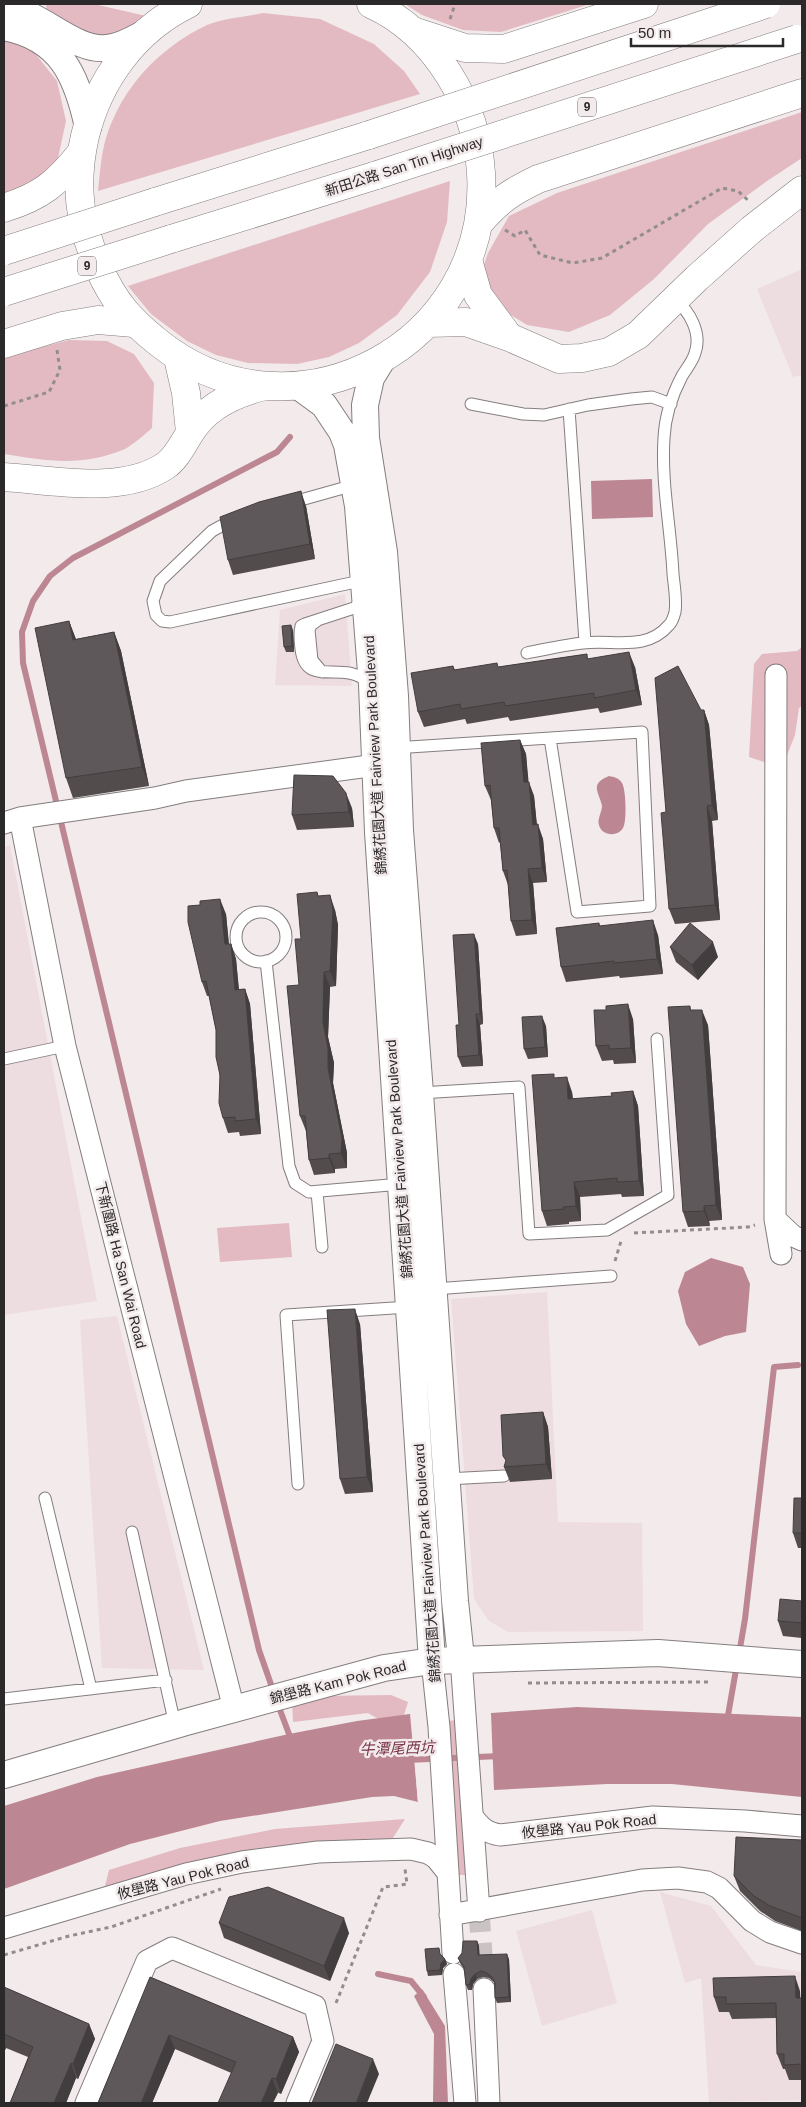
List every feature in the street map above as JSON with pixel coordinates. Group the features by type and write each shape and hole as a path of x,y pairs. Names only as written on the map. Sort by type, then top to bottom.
{"main road":[{"path":"188,4 177,9 144,34 119,61 95,104 81,153 79,198 86,241 109,290 134,323 178,358 211,374 266,386"},
{"path":"4,477 118,483 148,476 167,465 183,446 200,418 220,402 246,390 266,386 298,386 334,379 382,360 410,340 428,323 451,294 468,260 478,223 482,192 480,152 465,102 444,66 413,31 374,4"},
{"path":"413,31 465,48 504,48 644,4"},
{"path":"4,251 369,135 766,4"},
{"name":"新田公路 San Tin Highway","path":"4,292 378,175 800,38"},
{"path":"478,223 494,205 510,192 538,179 802,93"},
{"path":"4,208 46,190 62,177 81,153"},
{"path":"428,323 466,322 509,337 559,359 582,358 609,352 638,335 697,278 752,229 802,190"},
{"path":"468,260 478,295 509,337"},
{"path":"4,344 62,326 98,320 134,323"},
{"path":"178,358 186,393 190,432"}],"street":[{"path":"4,7 38,18 80,44 90,47 108,48 144,34"},
{"path":"4,27 31,36 42,42 62,60 76,84 88,127"},
{"name":"錦綉花園大道 Fairview Park Boulevard","path":"382,360 371,378 365,405 366,438 384,552 395,696 378,832 432,1661 445,1809 453,1952"},
{"name":"錦綉花園大道 Fairview Park Boulevard","path":"298,386 324,405 342,432 354,485 365,588 372,686 386,756 420,1093 446,1479 479,1911"},
{"path":"776,674 775,1219 781,1254"},
{"path":"12,821 155,798 186,790 386,756"},
{"name":"下新圍路 Ha San Wai Road","path":"12,821 65,1046 234,1709"},
{"path":"775,1219 793,1236 802,1240"},
{"name":"錦壆路 Kam Pok Road","path":"4,1775 175,1725 384,1668 432,1661 461,1658 658,1653 802,1664"},
{"name":"攸壆路 Yau Pok Road","path":"472,1812 481,1827 490,1833 500,1835 653,1817 745,1821 802,1826"},
{"name":"攸壆路 Yau Pok Road","path":"4,1928 186,1874 242,1862 318,1852 420,1850 436,1858 448,1873"},
{"path":"450,1915 642,1880 678,1878 707,1882 719,1888 752,1921 770,1932 802,1943"},
{"path":"86,2103 147,1961 172,1948 315,2006 323,2040 297,2103"},
{"path":"454,1974 465,2103"},
{"path":"484,1989 489,2103"}],"lane":[{"path":"527,653 586,642 620,644 641,642 657,636 670,624 675,611 672,546 664,471 664,437 670,404 695,353 697,343 692,321 681,304 675,300"},
{"path":"472,404 522,414 537,414 652,397 670,404"},
{"path":"569,409 586,642"},
{"path":"283,505 354,485"},
{"path":"247,515 238,517 212,531 160,581 153,601 156,615 162,621 170,622 365,588"},
{"path":"365,588 354,608 301,626 300,634 304,663 308,668 322,672 347,671 356,674 372,686"},
{"path":"386,756 550,738 642,732 650,906 577,912 550,738"},
{"path":"263,911 276,916 285,928 286,942 278,955 266,962 252,960 240,951 236,938 239,924 249,914 263,911"},
{"path":"266,962 288,1166 295,1183 309,1192 401,1184"},
{"path":"420,1093 519,1087 529,1234 607,1230 668,1195 657,1038"},
{"path":"4,1059 65,1046"},
{"path":"317,1192 322,1247"},
{"path":"434,1289 610,1276"},
{"path":"298,1484 286,1315 409,1306"},
{"path":"446,1479 504,1476"},
{"path":"45,1498 91,1689"},
{"path":"132,1532 175,1725"},
{"path":"4,1699 166,1680"}],"path":[{"path":"452,19 454,4"},
{"path":"524,230 540,255 573,263 602,258 722,188 738,191 752,204"},
{"path":"4,406 49,392 60,370 57,350"},
{"path":"632,1234 748,1227 775,1219"},
{"path":"610,1276 623,1234"},
{"path":"521,1683 710,1682"},
{"path":"318,2017 332,2012 383,1887 407,1884 406,1869 401,1869"},
{"path":"4,1955 52,1940 136,1920 228,1887"}],"shaded area":[{"path":"46,4 94,4 146,16 108,51 47,15"},
{"path":"405,4 590,4 501,32 463,30 422,15"},
{"path":"263,13 320,19 374,44 404,71 420,94 98,191 103,151 113,119 132,86 144,71 173,45 207,25"},
{"path":"4,39 30,47 57,81 66,121 58,158 40,179 4,194"},
{"path":"802,112 802,158 708,224 654,279 610,315 569,332 527,325 496,306 481,273 488,253 509,216 557,193"},
{"path":"450,181 447,222 430,272 397,315 359,343 329,357 297,364 248,363 216,355 187,341 151,314 128,286"},
{"path":"802,269 802,375 793,377 757,289"},
{"path":"69,340 107,341 134,354 154,383 152,428 125,449 94,458 64,461 4,454 4,357"},
{"path":"345,594 352,686 275,685 280,610"},
{"path":"802,647 802,706 799,708 795,735 782,768 749,757 754,664 762,654 797,651"},
{"path":"10,845 97,1301 4,1315 4,847"},
{"path":"289,1223 292,1257 220,1262 217,1228"},
{"path":"547,1292 558,1522 642,1523 643,1631 508,1632 489,1621 474,1599 451,1299"},
{"path":"117,1316 204,1670 102,1668 80,1320"},
{"path":"391,1695 408,1702 399,1731 368,1713 293,1722 292,1700 318,1696"},
{"path":"458,1720 469,1875 459,1875 448,1721"},
{"path":"405,1819 391,1841 104,1890 109,1870 180,1848 275,1829"},
{"path":"660,1892 711,1906 756,1965 802,1972 802,2100 709,2102 701,1978 685,1983"},
{"path":"592,1910 617,2003 542,2026 516,1931"}],"water":[{"path":"652,479 653,517 592,519 591,481"},
{"path":"609,776 621,781 625,798 623,828 613,834 603,831 599,823 602,806 597,785"},
{"path":"711,1258 743,1267 750,1284 746,1332 725,1336 699,1346 686,1324 678,1291 685,1272"},
{"path":"577,1707 802,1717 802,1797 672,1784 607,1784 494,1790 491,1713"},
{"path":"410,1714 418,1802 394,1796 372,1797 220,1821 130,1844 4,1889 4,1806 97,1777 289,1734 357,1721"},
{"path":"422,1989 445,2026 448,2103 433,2103 434,2034 414,1996"}],"pier":[{"path":"411,1712 413,1714 420,1802 418,1804"}],"building":[{"path":"301,491 310,544 228,560 220,517 259,502"},
{"path":"69,621 73,640 114,632 142,767 66,778 35,628"},
{"path":"291,625 292,646 284,647 282,626"},
{"path":"629,652 636,690 594,698 594,693 505,706 504,702 461,709 460,704 418,712 411,673 453,666 454,670 497,663 498,667 587,654 587,659"},
{"path":"678,666 701,710 704,710 712,805 707,806 715,905 669,909 661,813 666,812 655,678"},
{"path":"520,740 524,782 529,782 533,825 538,824 542,868 528,869 532,920 511,921 507,870 503,871 499,828 494,828 490,785 485,786 481,743"},
{"path":"294,775 333,776 346,793 349,812 292,815"},
{"path":"317,892 318,896 330,895 333,910 330,971 324,972 323,1022 328,1048 328,1068 342,1138 341,1153 329,1154 329,1158 309,1160 305,1116 300,1116 287,986 299,985 295,939 301,939 297,894"},
{"path":"220,899 225,944 231,944 235,990 245,989 256,1119 235,1121 235,1117 223,1118 219,1103 220,1075 216,1057 216,1030 206,981 202,982 188,922 188,906 200,905 200,901"},
{"path":"653,920 657,959 614,963 614,961 561,967 556,928 599,923 599,926"},
{"path":"690,923 713,942 692,965 670,947"},
{"path":"474,934 480,1014 476,1014 479,1055 458,1057 456,1025 459,1025 453,935"},
{"path":"628,1004 631,1048 609,1049 609,1045 596,1046 594,1010 606,1010 606,1006"},
{"path":"690,1006 690,1010 702,1010 716,1205 704,1206 704,1211 683,1212 668,1007"},
{"path":"542,1016 545,1047 524,1049 522,1017"},
{"path":"554,1074 554,1078 567,1077 568,1099 612,1096 611,1093 633,1091 639,1181 617,1182 617,1178 574,1182 576,1206 542,1211 532,1075"},
{"path":"355,1309 367,1477 340,1479 327,1310"},
{"path":"543,1412 546,1464 504,1467 506,1460 503,1456 501,1415"},
{"path":"794,1498 802,1498 802,1533 793,1533"},
{"path":"780,1599 802,1601 802,1623 778,1621"},
{"path":"736,1837 802,1840 802,1918 770,1906 754,1896 734,1876"},
{"path":"268,1887 344,1918 324,1966 219,1923 229,1897"},
{"path":"463,1941 477,1941 478,1955 507,1954 509,1997 495,1998 495,1983 492,1977 481,1971 475,1974 470,1984 466,1985 464,1967 458,1958 462,1953"},
{"path":"439,1948 440,1954 445,1959 441,1963 440,1970 427,1971 425,1949"},
{"path":"795,1976 796,1998 802,1998 802,2064 784,2065 784,2054 777,2054 776,2003 726,2004 726,1997 714,1997 713,1978"},
{"path":"150,1977 293,2037 276,2079 272,2078 261,2103 218,2103 236,2062 169,2035 141,2103 98,2103"},
{"path":"4,1987 89,2024 73,2064 71,2063 54,2103 10,2103 33,2047 4,2034"},
{"path":"336,2044 373,2059 356,2103 312,2103"}],"waterway":[{"path":"274,1693 259,1650 23,663 22,632 33,601 50,576 73,558 277,452 290,437"},
{"path":"739,1654 745,1619 774,1367 798,1365"},
{"path":"727,1721 737,1664"},
{"path":"277,1702 289,1734"},
{"name":"牛潭尾西坑","path":"406,1760 501,1756"},
{"path":"378,1974 411,1981 424,1997"}],"tunnel":[{"path":"479,1911 484,1983"}]}
